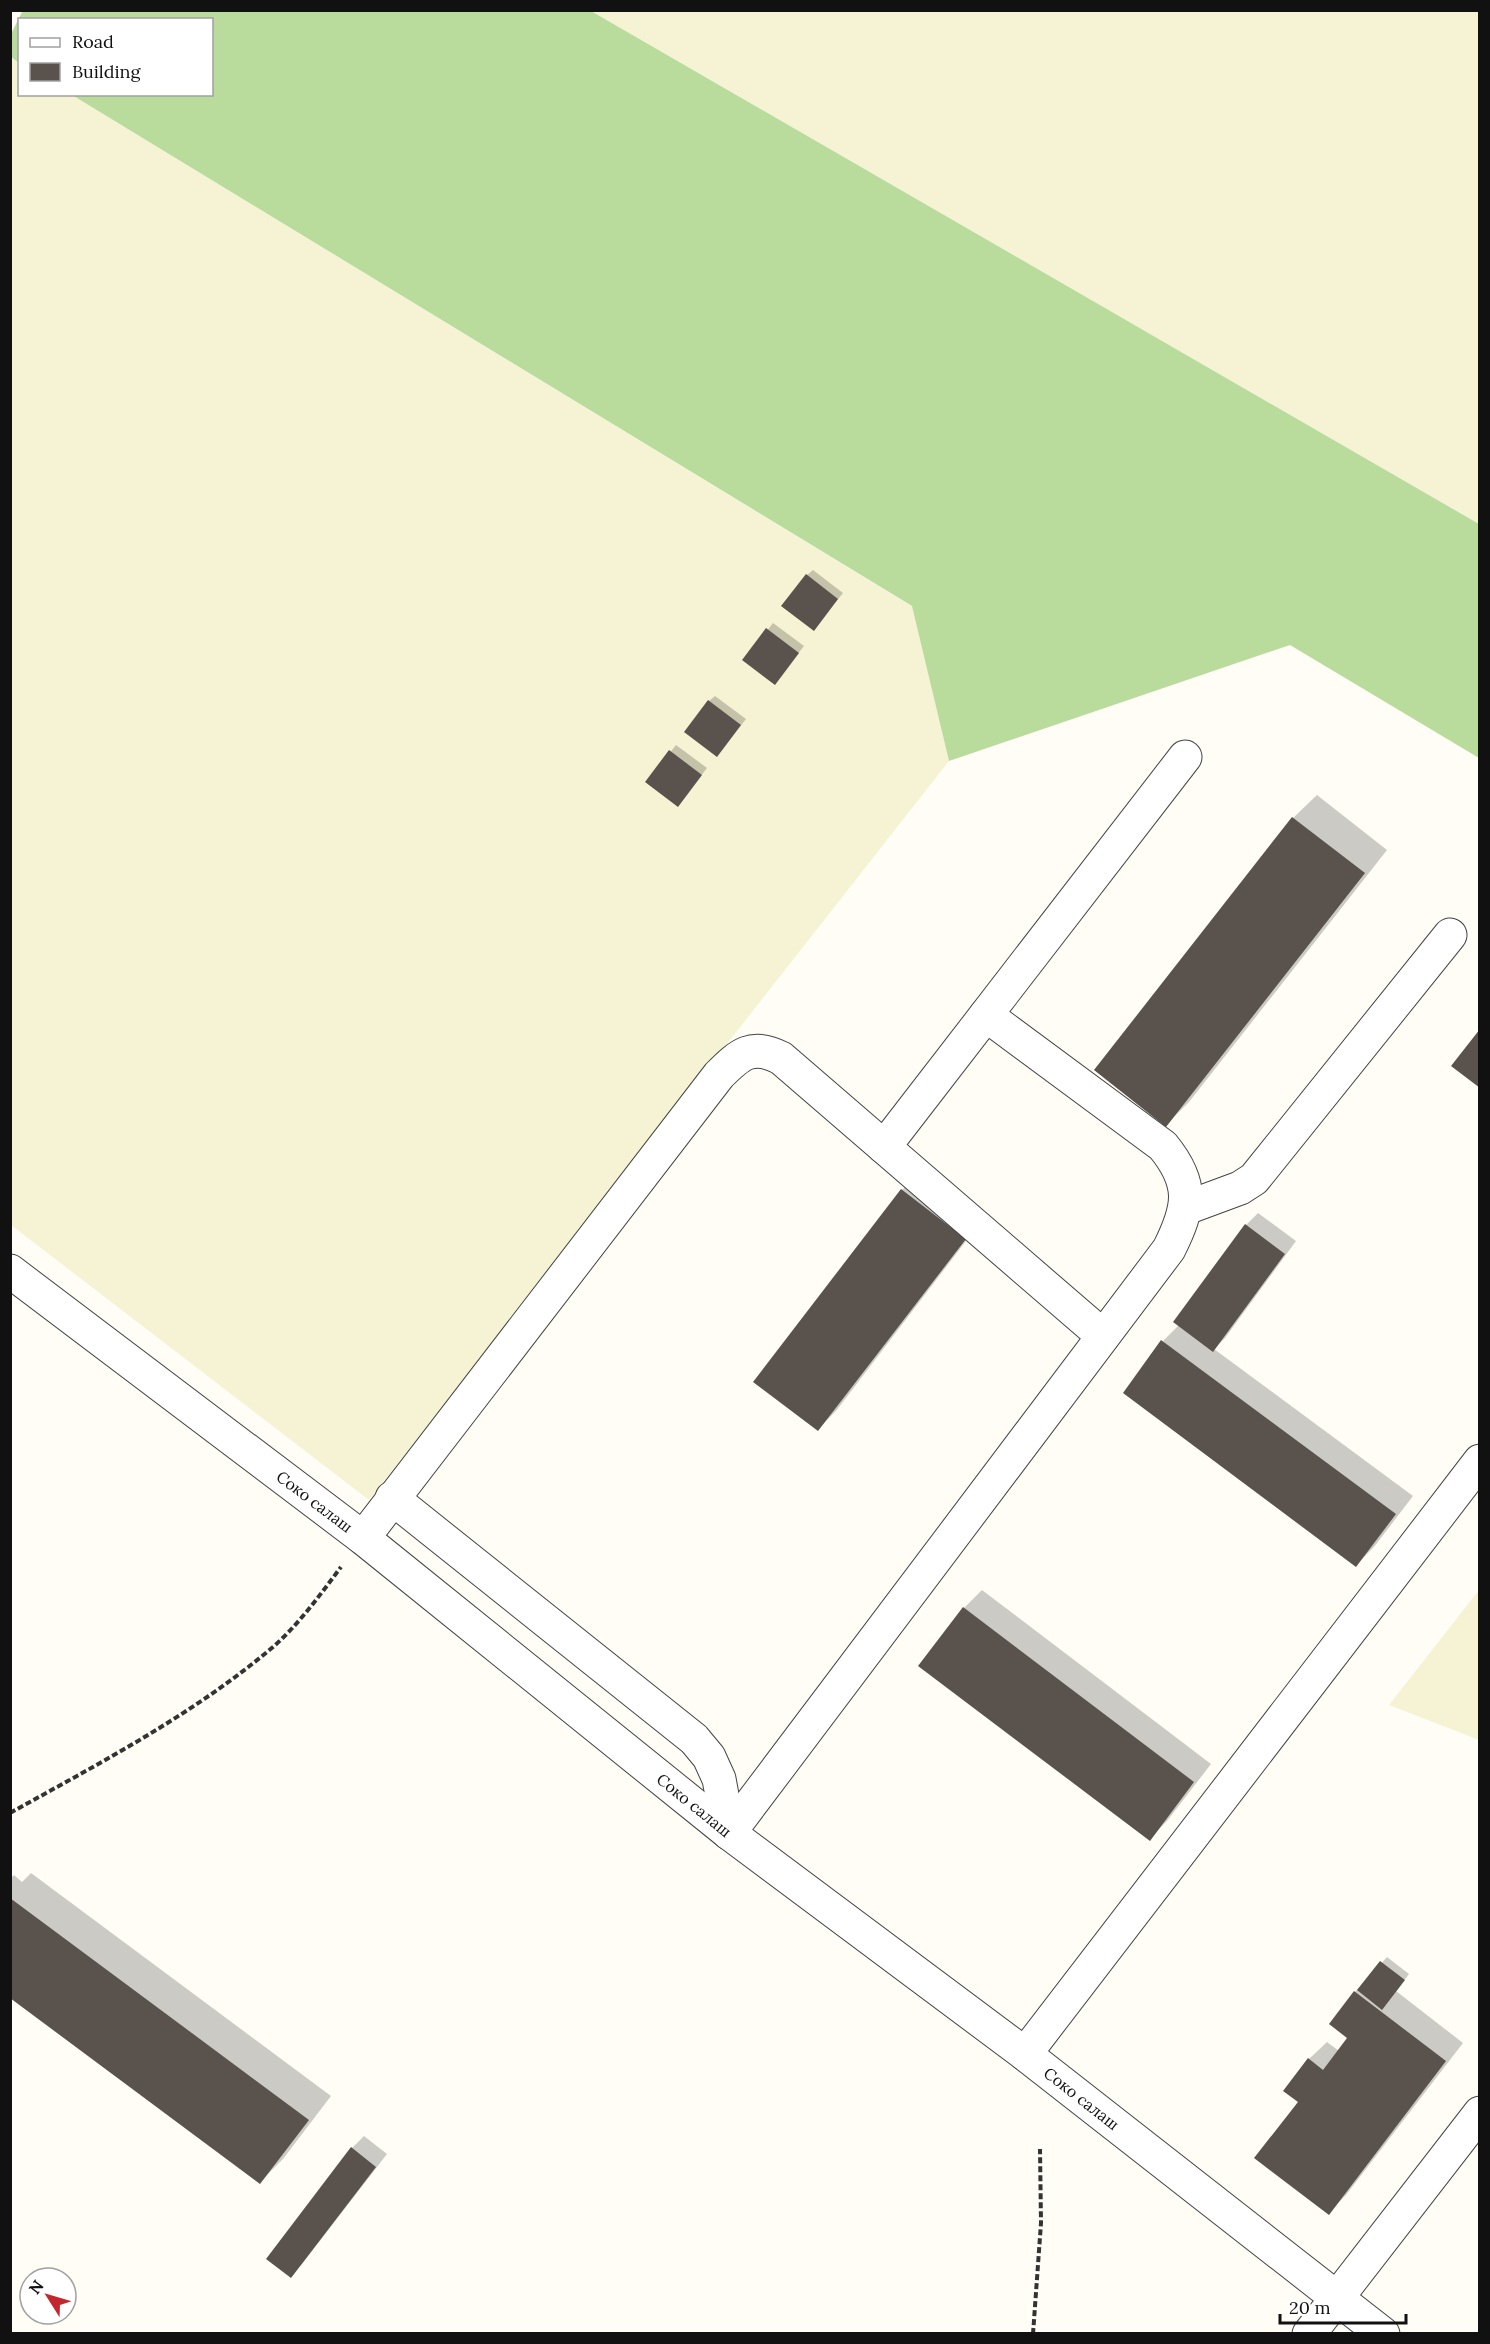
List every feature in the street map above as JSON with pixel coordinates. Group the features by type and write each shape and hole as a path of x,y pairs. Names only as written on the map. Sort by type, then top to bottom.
{"lane":[{"path":"884,1147 1185,757"},
{"path":"1186,1208 1240,1188 1254,1179 1450,935"},
{"path":"729,1833 1169,1249 1180,1228 1186,1208 1182,1173 1163,1146 986,1016"},
{"path":"363,1538 719,1075 743,1053 753,1050 771,1052 781,1058 1103,1336"},
{"name":"Соко салаш","path":"10,1271 363,1538 729,1833 1025,2054 1383,2334"},
{"path":"1025,2054 1479,1461"},
{"path":"392,1498 694,1739 710,1757 719,1779 729,1833"},
{"path":"1309,2334 1479,2112"}],"path":[{"path":"10,1813 106,1759 212,1694 274,1646 314,1604 363,1538"},
{"path":"1033,2334 1041,2223 1040,2149"}],"shaded area":[{"path":"591,11 1479,11 1479,524"},
{"path":"10,57 18,62 18,96 74,96 913,607 949,761 369,1500 11,1225"},
{"path":"1479,1590 1479,1740 1389,1705"}],"green space":[{"path":"23,10 591,11 1479,524 1479,758 1290,645 949,761 912,606 74,96 213,96 213,18 19,18"},
{"path":"18,20 18,62 11,57 11,34"}],"building":[{"path":"806,574 838,599 814,631 781,606"},
{"path":"766,628 799,653 775,685 742,660"},
{"path":"708,700 741,725 717,757 684,732"},
{"path":"669,750 702,775 678,807 645,782"},
{"path":"1292,817 1365,873 1166,1127 1094,1070"},
{"path":"1480,1029 1480,1088 1451,1066"},
{"path":"901,1189 966,1239 818,1431 753,1382"},
{"path":"1245,1224 1285,1254 1213,1352 1173,1322"},
{"path":"1161,1340 1396,1514 1356,1567 1123,1393"},
{"path":"963,1607 1194,1782 1150,1841 918,1666"},
{"path":"10,1898 309,2120 260,2184 10,1998"},
{"path":"1380,1961 1405,1980 1382,2010 1357,1990"},
{"path":"1354,1991 1446,2061 1329,2215 1254,2158 1298,2102 1283,2091 1308,2058 1323,2070 1347,2038 1329,2024"},
{"path":"351,2147 376,2167 291,2278 266,2259"}]}
